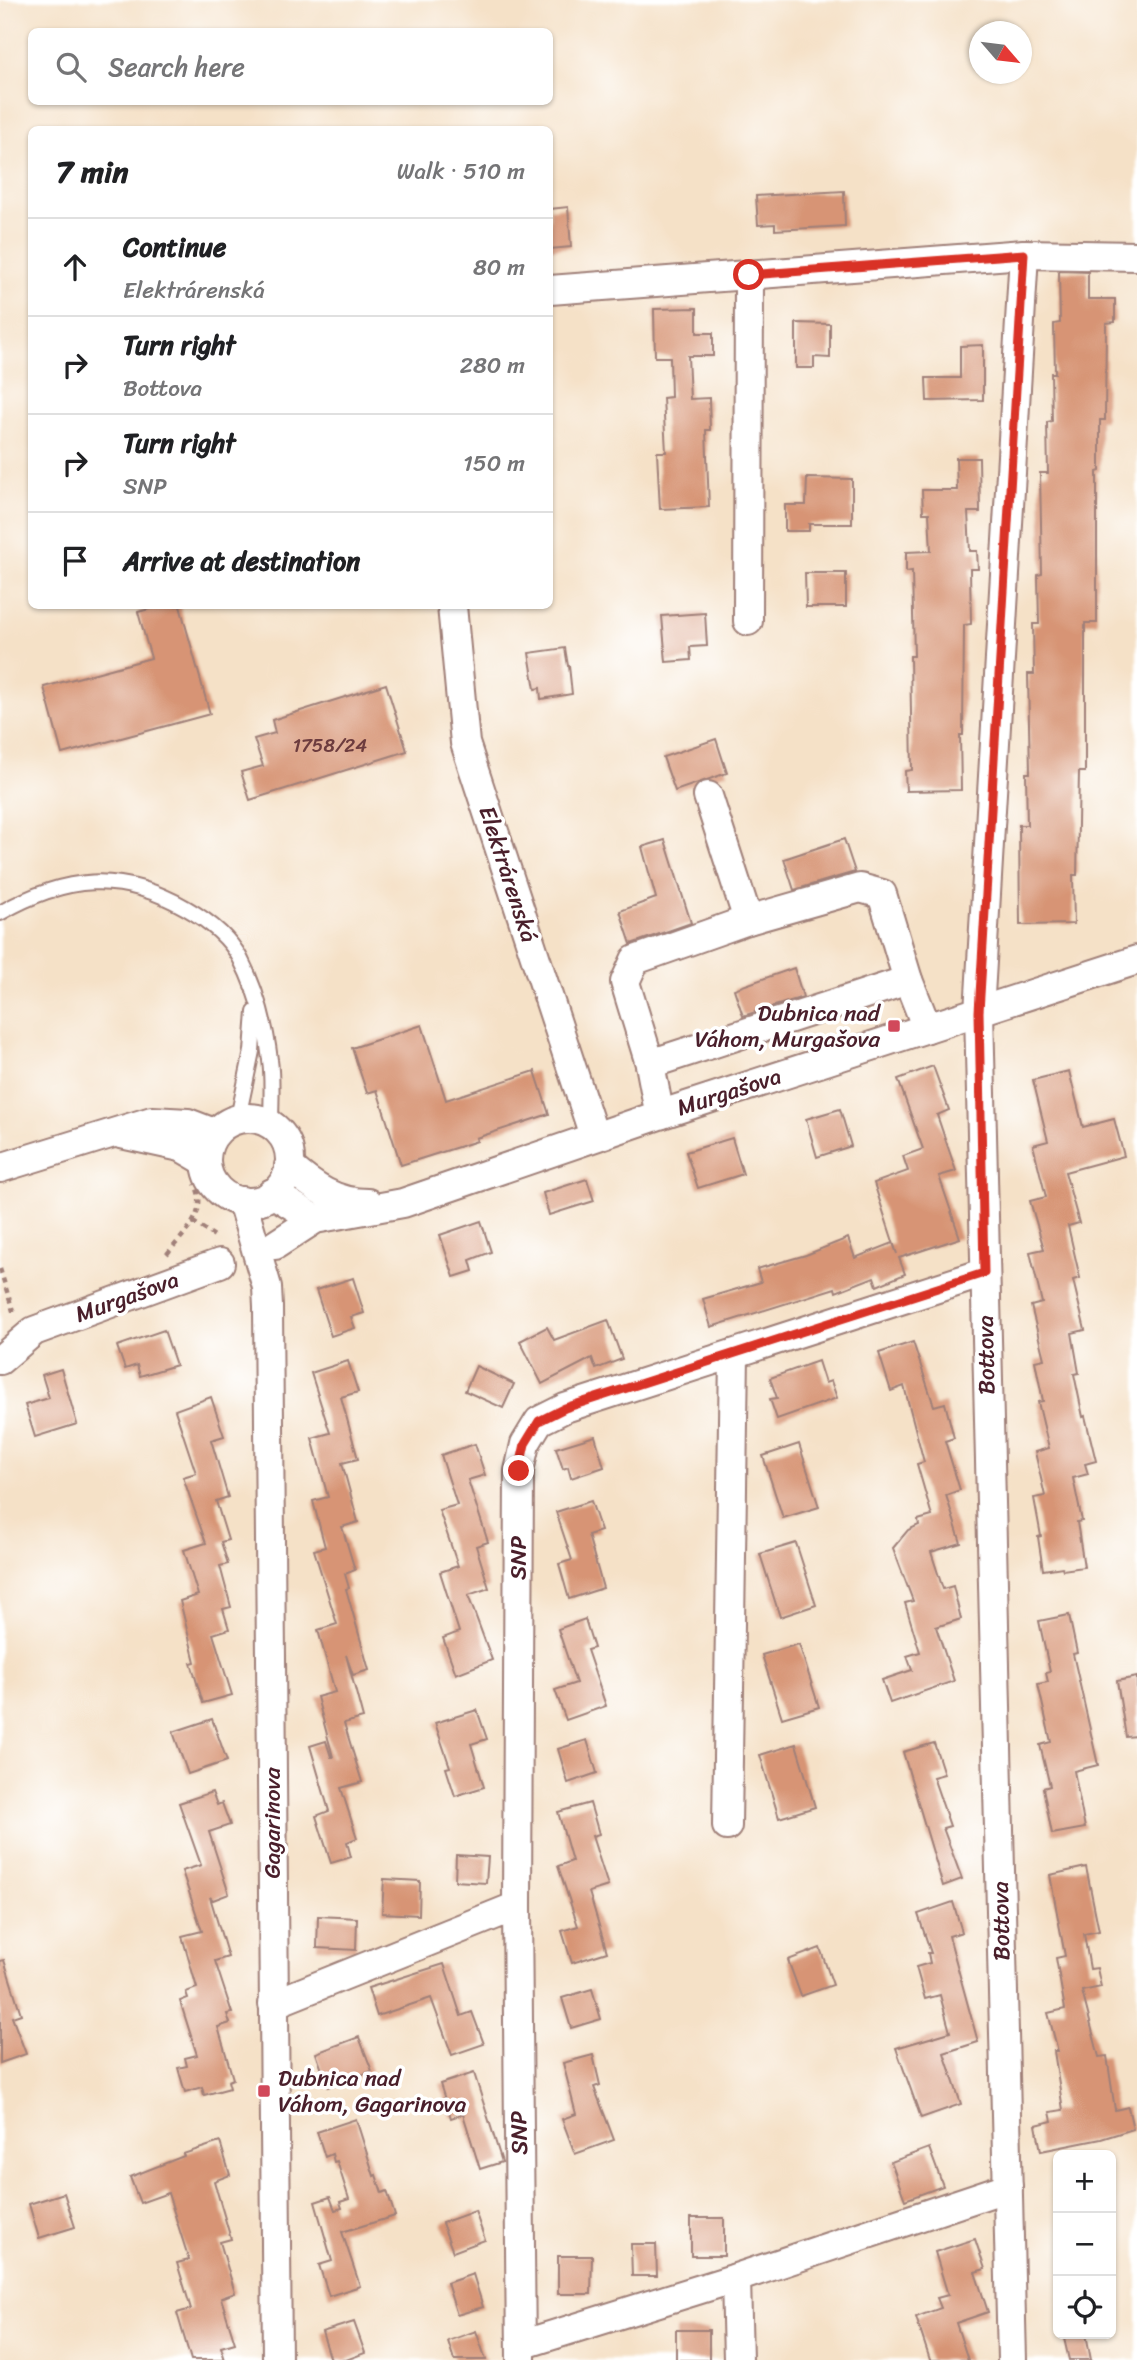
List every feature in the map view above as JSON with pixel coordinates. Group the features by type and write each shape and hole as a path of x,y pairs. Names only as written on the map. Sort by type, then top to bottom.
{"street":[{"path":"553,290 1024,254 1137,256"},
{"name":"Bottova","path":"1012,2360 979,1012 1024,254"},
{"path":"748,621 749,275"},
{"name":"Elektrárenská","path":"452,609 465,743 594,1136"},
{"path":"708,796 748,920"},
{"path":"662,1114 625,982 635,960 748,920 860,888 882,894 908,980 927,1028"},
{"name":"Murgašova","path":"275,1245 315,1219 403,1203 594,1136 1137,960"},
{"path":"650,1064 908,980"},
{"path":"198,1168 214,1133 225,1124 238,1118 261,1119 280,1132 289,1154 286,1178 261,1197"},
{"path":"0,1168 152,1121 188,1124 214,1133"},
{"path":"114,1132 181,1147 221,1192 261,1197 315,1219"},
{"name":"Murgašova","path":"289,1166 311,1185 330,1196 352,1203 403,1203"},
{"name":"Gagarinova","path":"261,1197 275,1245 267,1287"},
{"name":"Gagarinova","path":"261,1197 267,1287 278,2360"},
{"name":"Murgašova","path":"0,1342 24,1323 220,1263"},
{"name":"SNP","path":"521,2353 517,1906 519,1471 525,1444 539,1421 565,1408 984,1273"},
{"name":"Murgašova","path":"0,1360 24,1323"},
{"path":"727,1826 734,1354"},
{"path":"273,2004 517,1906"},
{"path":"521,2353 1008,2187"},
{"path":"736,2278 738,2360"}],"lane":[{"path":"0,913 27,898 79,883 119,882 161,894 208,920 239,956 256,997 270,1061 271,1125"},
{"path":"238,1118 252,1051 256,997"}],"path":[{"path":"160,1263 193,1222 200,1209 198,1168"},
{"path":"0,1269 24,1323"}],"building":[{"path":"844,191 845,226 775,230 775,224 758,225 756,196"},
{"path":"568,207 571,247 553,249 553,209"},
{"path":"1059,271 1088,272 1088,299 1115,299 1115,322 1106,323 1105,420 1100,420 1100,471 1097,472 1097,623 1085,623 1085,772 1079,772 1077,875 1073,875 1074,924 1020,925 1019,825 1027,825 1026,773 1030,773 1028,674 1034,674 1033,624 1039,624 1038,575 1042,574 1040,473 1048,473 1047,422 1052,421 1054,324 1060,323"},
{"path":"697,308 697,333 713,333 713,356 688,356 690,399 709,398 710,430 706,430 709,507 660,509 657,452 666,452 663,398 671,397 670,357 655,357 654,309"},
{"path":"796,323 830,324 830,358 814,357 814,368 796,368"},
{"path":"983,345 983,400 927,401 926,378 960,378 960,346"},
{"path":"956,458 979,458 980,512 968,512 970,551 977,551 978,569 970,569 971,624 964,625 961,790 906,791 905,771 912,770 910,656 914,656 912,571 906,572 906,552 931,551 929,513 923,513 922,490 957,490"},
{"path":"807,478 852,479 852,524 809,524 809,531 785,531 785,505 806,505"},
{"path":"805,573 846,573 846,607 806,607"},
{"path":"150,609 181,609 210,714 62,754 44,687 151,658 138,612"},
{"path":"705,613 707,646 690,647 691,660 666,662 662,616"},
{"path":"565,648 572,694 541,699 540,688 535,689 529,653"},
{"path":"386,684 407,751 250,800 241,772 263,766 254,739 275,733 272,720"},
{"path":"716,739 727,773 675,791 663,757"},
{"path":"844,839 855,872 794,890 784,859"},
{"path":"665,840 691,923 631,944 620,911 656,898 642,847"},
{"path":"794,968 803,997 743,1016 734,989"},
{"path":"422,1025 446,1100 535,1071 549,1114 401,1165 377,1090 367,1093 352,1048"},
{"path":"933,1066 949,1110 937,1115 956,1171 939,1176 960,1238 899,1258 905,1274 877,1286 874,1277 836,1292 835,1288 711,1327 703,1299 761,1282 757,1269 806,1255 848,1238 855,1258 893,1243 897,1254 874,1183 908,1171 903,1156 923,1149 898,1079"},
{"path":"1069,1071 1083,1127 1114,1119 1124,1156 1065,1172 1079,1223 1068,1226 1080,1278 1073,1280 1085,1330 1072,1333 1079,1373 1074,1374 1096,1461 1085,1464 1088,1474 1073,1478 1082,1521 1077,1522 1084,1567 1043,1570 1038,1537 1041,1536 1034,1498 1045,1496 1035,1452 1049,1448 1038,1402 1043,1401 1035,1361 1044,1359 1031,1306 1042,1303 1030,1252 1044,1249 1030,1201 1046,1197 1033,1145 1048,1141 1033,1080"},
{"path":"840,1109 851,1146 817,1157 806,1119"},
{"path":"732,1138 743,1174 698,1188 686,1152"},
{"path":"587,1179 594,1201 549,1215 543,1193"},
{"path":"481,1221 491,1252 470,1260 473,1271 454,1277 440,1235"},
{"path":"353,1278 364,1313 351,1317 355,1328 331,1336 316,1290"},
{"path":"608,1320 622,1359 596,1369 592,1358 542,1384 520,1341 547,1327 554,1340"},
{"path":"164,1330 176,1365 140,1376 137,1365 125,1369 117,1346"},
{"path":"913,1342 934,1406 945,1403 954,1438 945,1441 960,1490 946,1495 961,1543 931,1552 943,1589 953,1586 961,1619 936,1627 954,1681 890,1703 882,1680 912,1670 907,1656 920,1652 905,1603 913,1601 893,1548 908,1530 919,1525 918,1520 932,1516 917,1464 924,1462 904,1386 891,1391 879,1353"},
{"path":"348,1361 358,1392 341,1397 358,1459 342,1463 358,1522 342,1527 355,1570 345,1574 349,1588 346,1589 369,1670 353,1675 346,1655 363,1718 344,1723 362,1782 341,1788 357,1838 347,1842 351,1857 331,1863 316,1816 329,1811 310,1746 326,1741 333,1757 317,1697 335,1692 318,1630 337,1624 314,1550 325,1547 313,1501 328,1497 312,1438 330,1433 311,1373"},
{"path":"818,1361 825,1383 831,1381 837,1398 777,1419 770,1399 777,1398 770,1378"},
{"path":"476,1366 514,1384 503,1408 465,1391"},
{"path":"61,1369 77,1424 35,1437 25,1405 49,1398 42,1375"},
{"path":"211,1397 224,1436 211,1440 228,1497 216,1501 228,1540 221,1542 228,1564 220,1566 231,1607 223,1609 229,1629 213,1634 232,1695 203,1703 191,1663 195,1662 180,1601 198,1595 184,1550 206,1543 183,1477 196,1473 175,1410"},
{"path":"595,1436 604,1467 571,1478 568,1467 563,1469 556,1448"},
{"path":"475,1444 485,1475 468,1480 488,1542 476,1546 489,1588 468,1595 492,1660 456,1674 443,1638 459,1632 440,1572 458,1566 439,1510 457,1505 441,1455"},
{"path":"799,1444 819,1507 783,1518 763,1456"},
{"path":"591,1501 601,1531 588,1535 603,1588 569,1599 559,1564 572,1560 556,1512"},
{"path":"796,1543 816,1605 780,1617 760,1554"},
{"path":"1069,1615 1077,1653 1073,1654 1098,1765 1074,1771 1085,1828 1052,1834 1043,1788 1050,1786 1040,1745 1051,1742 1038,1684 1048,1682 1046,1673 1050,1672 1039,1621"},
{"path":"585,1619 594,1648 587,1650 606,1706 566,1720 555,1690 576,1683 558,1629"},
{"path":"799,1644 819,1707 782,1718 762,1655"},
{"path":"1137,1677 1137,1736 1126,1737 1117,1681"},
{"path":"477,1710 487,1739 471,1744 484,1787 455,1796 446,1768 450,1767 435,1723"},
{"path":"212,1719 227,1761 188,1774 173,1732"},
{"path":"587,1740 597,1773 568,1783 558,1749"},
{"path":"934,1743 944,1774 933,1777 950,1826 943,1828 962,1879 943,1886 903,1752"},
{"path":"796,1744 815,1807 779,1818 760,1755"},
{"path":"212,1792 217,1805 222,1803 230,1825 209,1832 229,1894 213,1900 210,1897 228,1957 215,1961 232,2013 227,2014 230,2023 218,2027 233,2079 228,2081 230,2088 204,2095 202,2087 185,2092 178,2068 187,2066 185,2058 197,2055 180,2001 188,1998 186,1992 197,1988 182,1936 202,1931 182,1871 201,1865 179,1803"},
{"path":"590,1803 599,1834 592,1836 608,1886 589,1892 607,1952 572,1963 562,1931 578,1926 558,1866 572,1861 558,1812"},
{"path":"456,1855 488,1857 486,1883 455,1881"},
{"path":"1086,1867 1099,1931 1084,1934 1090,1969 1097,1968 1101,1987 1082,1991 1099,2057 1107,2056 1115,2110 1128,2107 1133,2129 1101,2139 1041,2151 1036,2125 1052,2121 1050,2112 1063,2110 1054,2051 1058,2051 1048,2013 1065,2009 1056,1958 1065,1956 1050,1875"},
{"path":"384,1879 420,1881 419,1915 382,1913"},
{"path":"953,1902 962,1932 949,1936 978,2042 944,2053 961,2104 921,2118 896,2048 950,2032 940,1995 925,1999 916,1967 930,1963 928,1953 931,1953 918,1914"},
{"path":"318,1916 357,1918 356,1950 317,1948"},
{"path":"820,1948 833,1985 801,1996 788,1960"},
{"path":"4,1960 21,2014 12,2017 26,2054 0,2063 0,1961"},
{"path":"444,1964 461,2016 472,2012 484,2044 452,2055 431,1998 377,2016 368,1988"},
{"path":"592,1989 601,2019 571,2028 562,1998"},
{"path":"359,2037 372,2071 328,2087 316,2053"},
{"path":"593,2055 600,2085 594,2087 614,2140 575,2154 562,2119 576,2114 563,2063"},
{"path":"474,2073 502,2162 480,2169 463,2114 451,2118 440,2084"},
{"path":"356,2119 374,2176 376,2175 382,2193 387,2191 395,2216 342,2232 360,2286 329,2296 319,2265 332,2261 315,2202 330,2197 335,2210 342,2208 340,2202 349,2199 337,2161 334,2162 332,2154 325,2157 317,2132"},
{"path":"220,2142 230,2175 214,2181 231,2239 220,2242 235,2293 221,2298 235,2343 221,2347 225,2360 191,2360 177,2313 191,2309 177,2263 189,2260 168,2193 140,2203 130,2177 184,2156 183,2154"},
{"path":"929,2148 943,2186 905,2200 891,2162"},
{"path":"64,2193 75,2227 39,2238 29,2204"},
{"path":"475,2211 485,2240 453,2252 442,2223"},
{"path":"691,2218 724,2218 724,2256 691,2256"},
{"path":"975,2239 985,2269 975,2272 988,2312 956,2323 968,2360 930,2360 916,2317 941,2308 937,2298 948,2295 935,2252"},
{"path":"631,2244 656,2244 657,2276 632,2276"},
{"path":"558,2256 592,2256 591,2294 558,2294"},
{"path":"473,2274 483,2307 457,2315 447,2283"},
{"path":"354,2322 365,2353 346,2360 331,2360 322,2332"},
{"path":"676,2330 709,2330 709,2360 676,2360"},
{"path":"476,2331 486,2360 454,2360 448,2341"},
{"path":"1064,2339 1087,2339 1091,2360 1069,2360"}],"place":[{"name":"Dubnica nad Váhom, Murgašova","path":"894,1026"},
{"name":"Dubnica nad Váhom, Gagarinova","path":"264,2091"}],"route":[{"path":"519,1471 525,1444 539,1421 565,1408 984,1273 979,1012 1024,254 749,275"}]}
